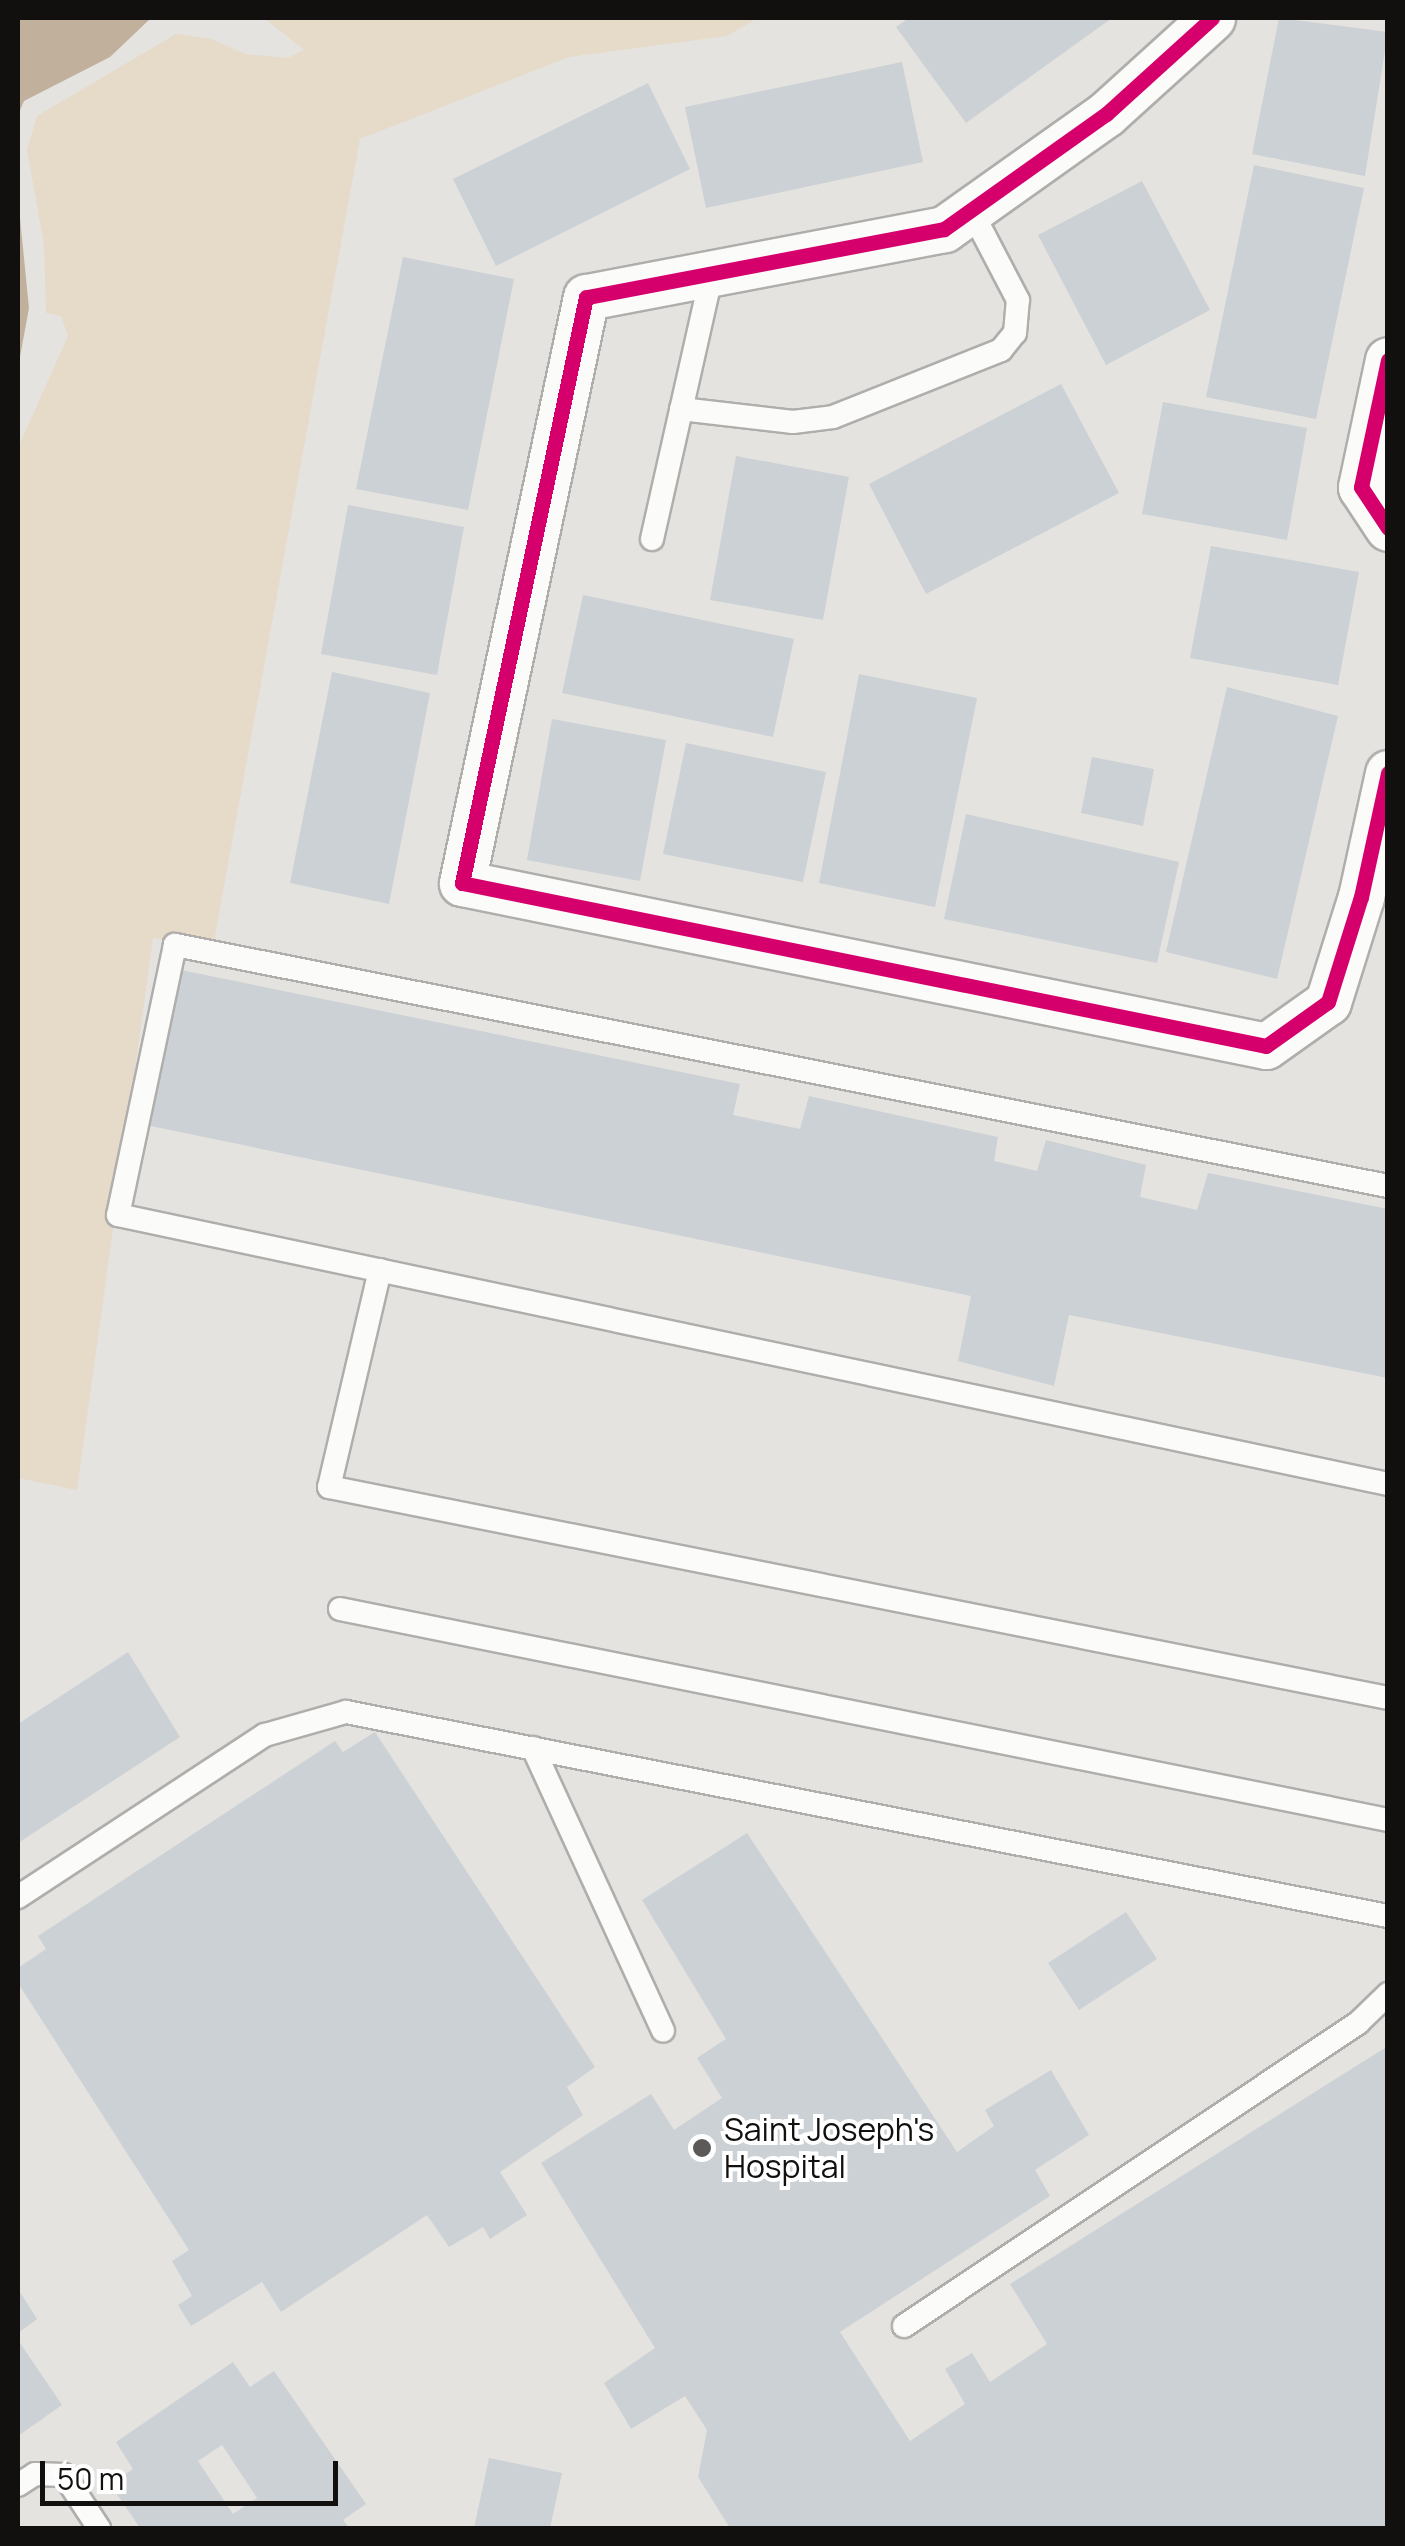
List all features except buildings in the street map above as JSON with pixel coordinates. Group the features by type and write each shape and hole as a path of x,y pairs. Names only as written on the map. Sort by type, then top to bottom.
{"street":[{"path":"1212,18 1106,114 944,229 586,297 462,882 1266,1046 1328,1002 1383,818 1388,772"},
{"path":"1388,360 1360,487 1388,528"}],"lane":[{"path":"681,408 793,422 833,417 1001,350 1015,333 1018,300 971,210"},
{"path":"652,540 712,273"},
{"path":"1388,1186 176,945 118,1215 1388,1484"},
{"path":"380,1270 330,1487 1388,1698"},
{"path":"340,1609 1388,1820"},
{"path":"18,1897 265,1734 346,1712 1388,1916"},
{"path":"532,1748 663,2030"},
{"path":"904,2326 1358,2023 1388,1994"},
{"path":"18,2485 35,2474 64,2475 100,2528"}],"shaded area":[{"path":"18,18 150,19 110,57 24,101 18,115"},
{"path":"264,18 758,18 727,36 569,57 360,139 213,947 153,938 77,1490 18,1478 18,448 68,336 61,316 46,313 44,245 27,150 37,116 176,34 212,39 245,54 288,58 304,50"},
{"path":"18,198 29,308 18,368"}],"cycle path":[{"path":"1212,18 1106,114 944,229 586,297 462,883 1266,1046 1328,1002 1361,897 1388,773"},
{"path":"1388,360 1361,487 1388,528"}],"place":[{"name":"Saint Joseph's Hospital","path":"702,2148"}]}
